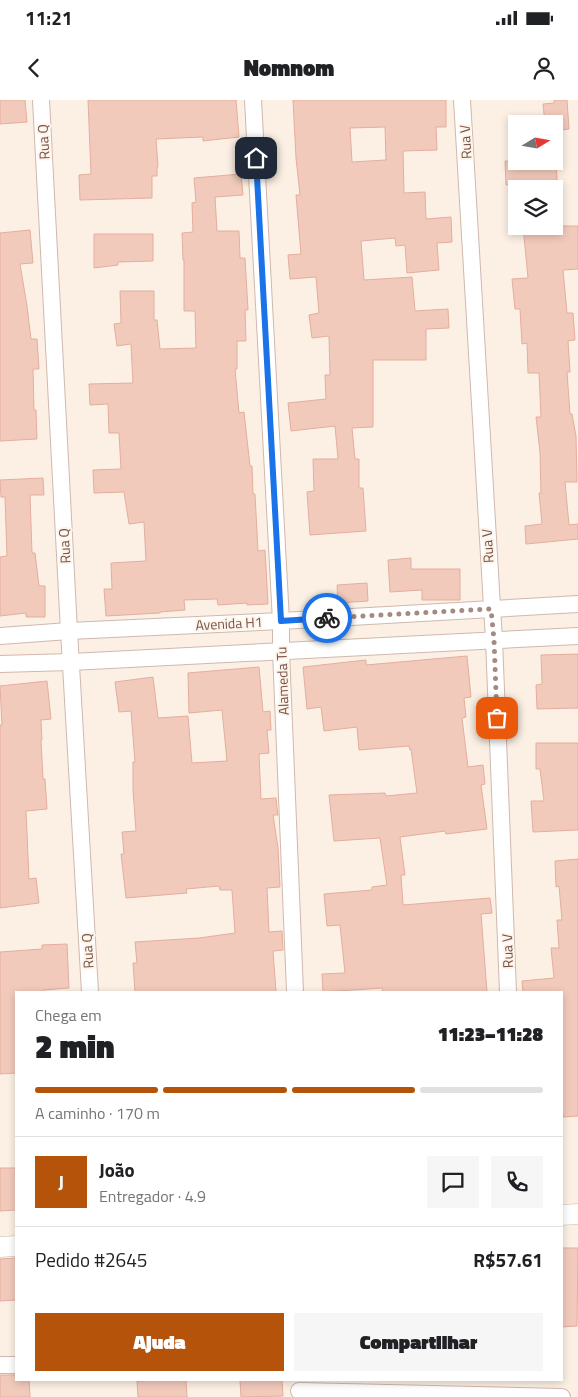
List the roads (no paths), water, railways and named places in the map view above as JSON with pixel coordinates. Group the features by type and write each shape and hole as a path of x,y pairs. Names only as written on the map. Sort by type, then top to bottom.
{"street":[{"name":"Rua Q","path":"41,100 90,991"},
{"name":"Alameda Tu","path":"254,100 281,621 280,650 295,991"},
{"name":"Rua V","path":"462,100 494,640 508,991"},
{"name":"Avenida H1","path":"0,636 69,630 281,621 578,604"},
{"path":"0,664 578,636"},
{"path":"563,1215 578,1214"},
{"path":"0,1247 15,1246"},
{"path":"0,1365 15,1365"},
{"path":"299,1389 562,1397"}]}
